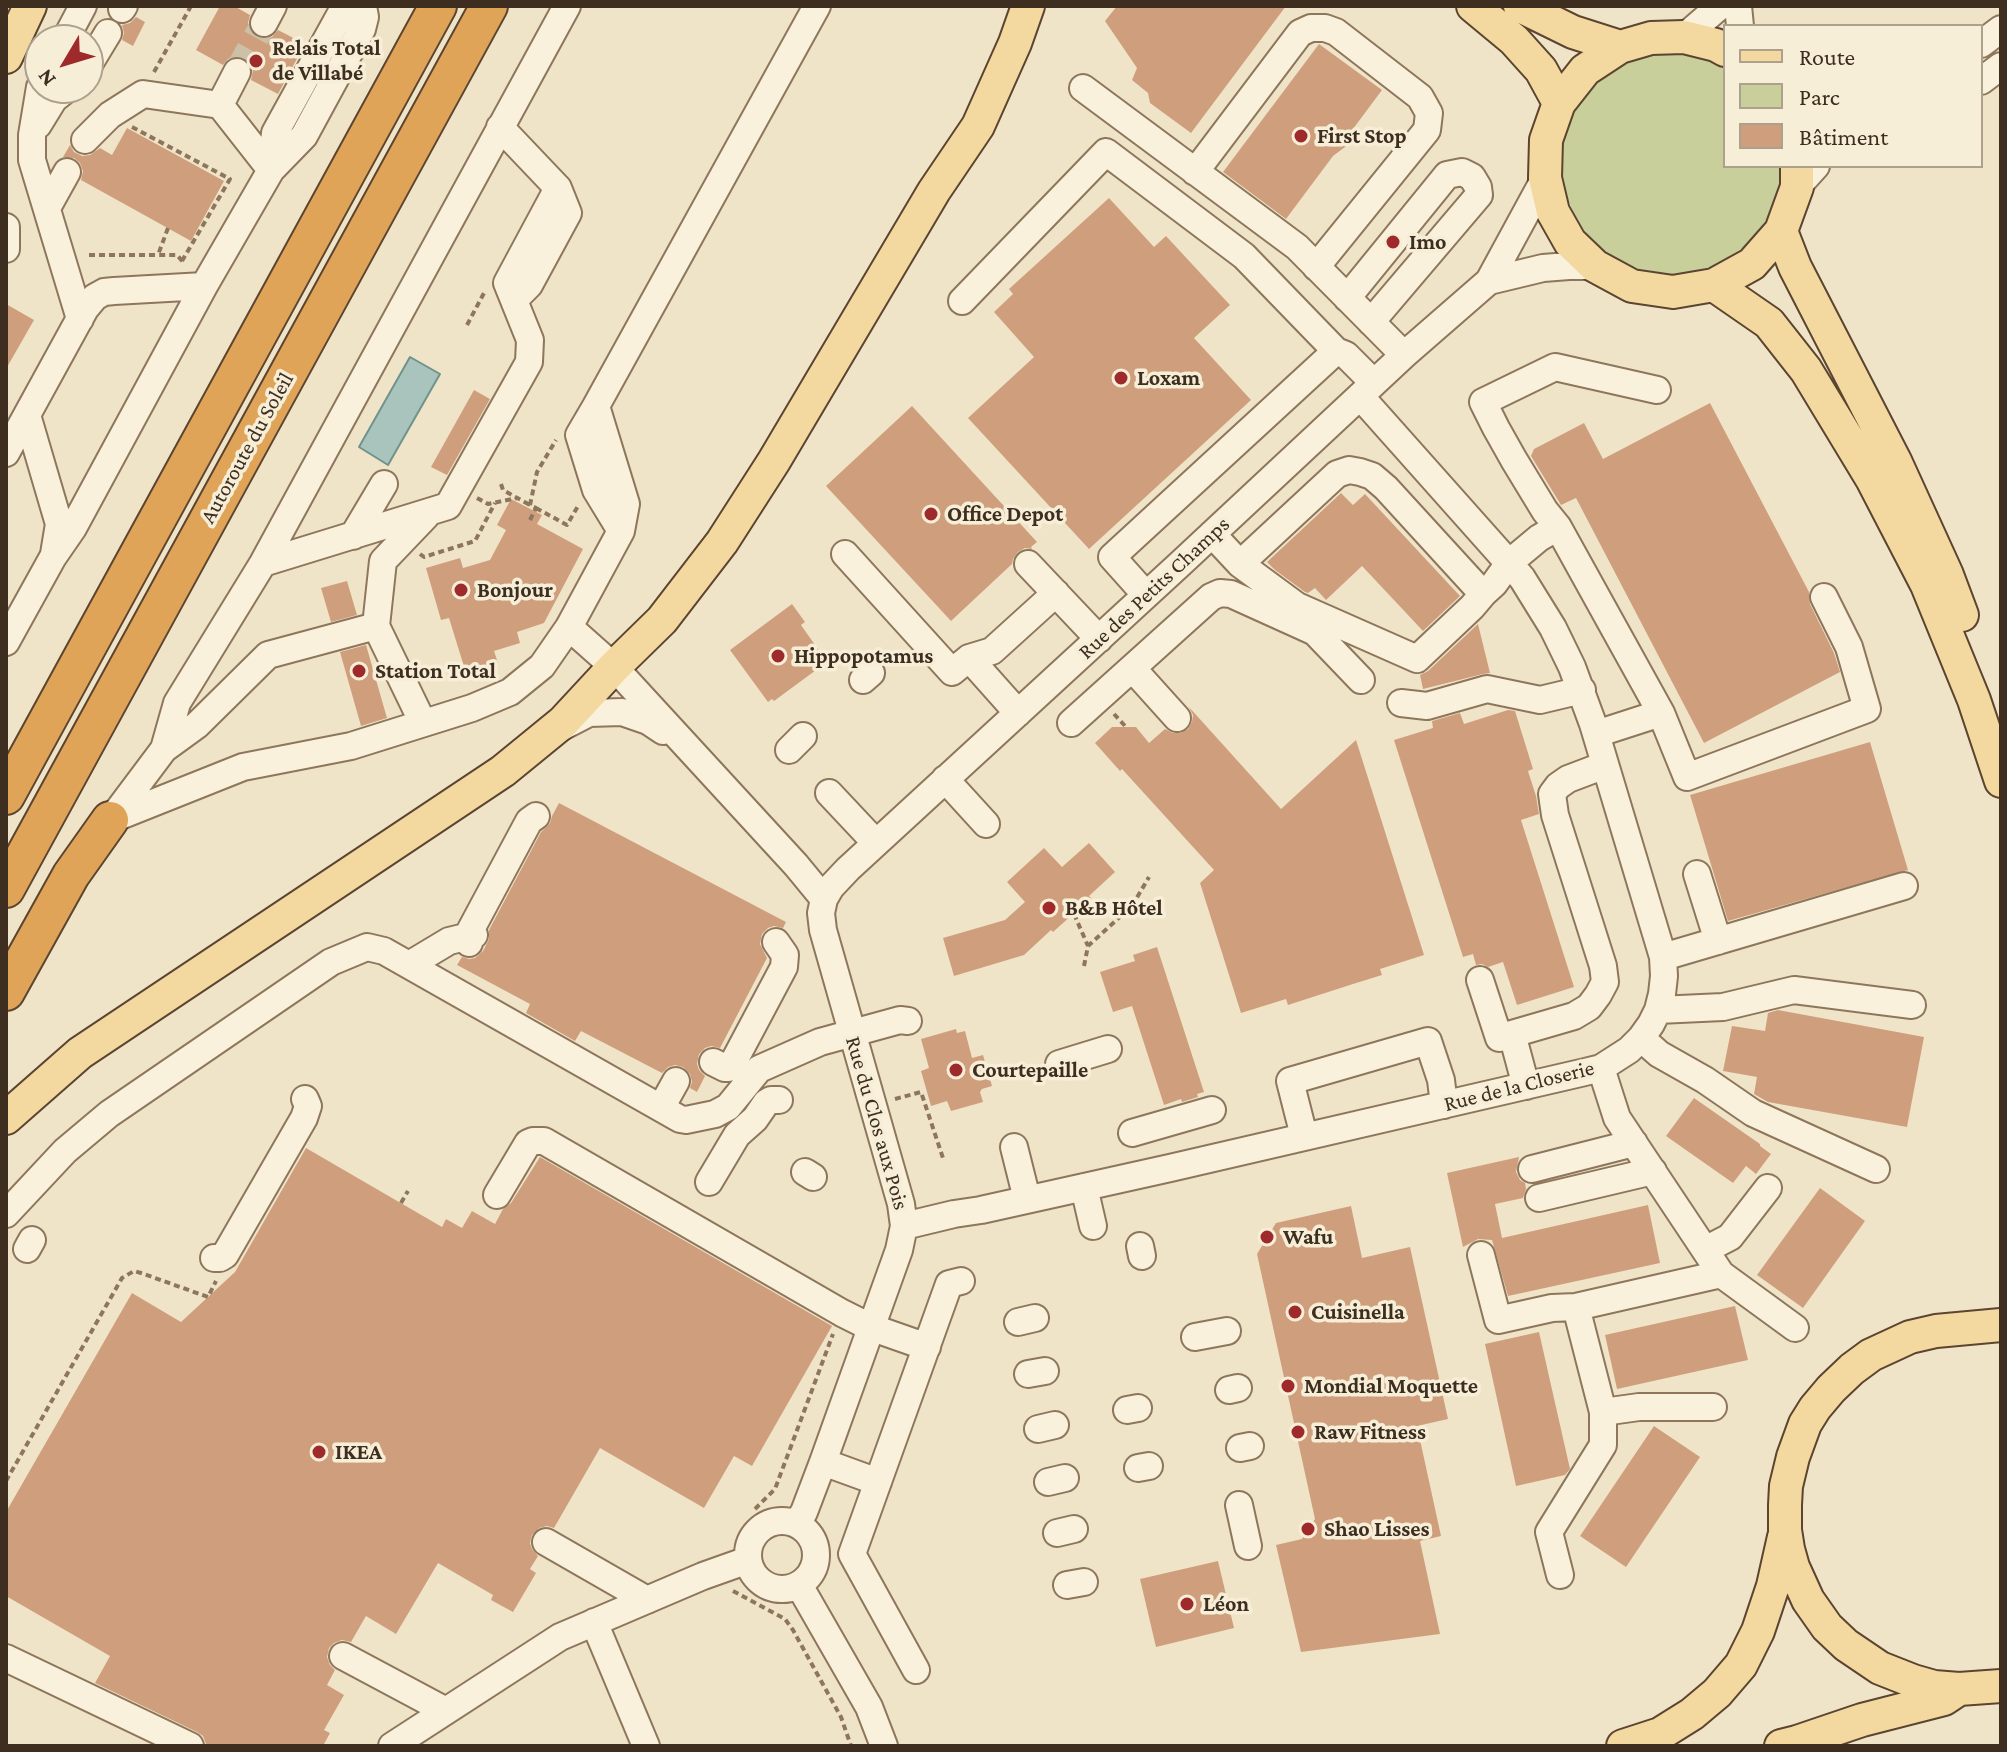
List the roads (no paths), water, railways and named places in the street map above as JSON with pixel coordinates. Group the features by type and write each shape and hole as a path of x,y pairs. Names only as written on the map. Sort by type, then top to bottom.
{"highway":[{"name":"Autoroute du Soleil","path":"6,796 438,6"},
{"name":"Autoroute du Soleil","path":"6,889 489,6"},
{"path":"6,992 71,875 110,820"}],"main road":[{"path":"6,57 30,6"},
{"path":"6,1118 80,1053 503,771 563,722 662,620 722,542 774,461 934,191 978,126 1028,6"},
{"path":"1473,6 1514,40 1541,70 1559,103"},
{"path":"1520,6 1573,32 1620,47"},
{"path":"1723,49 1684,37 1651,38 1620,47 1585,70 1559,103 1546,140 1545,178 1553,212 1570,242 1595,266 1632,286 1673,292 1714,285 1752,264 1781,231 1804,173"},
{"path":"1781,231 1795,267 1895,461 1947,575 2001,730"},
{"path":"1714,285 1769,323 1806,370 1872,479 1927,585 1974,700 2001,781"},
{"path":"1623,1746 1660,1734 1692,1714 1717,1693 1741,1665 1758,1631 1773,1586 1785,1530 1786,1486 1793,1457 1805,1424 1831,1389 1852,1369 1889,1345 1936,1331 1997,1322"},
{"path":"1785,1530 1793,1567 1808,1600 1827,1627 1846,1645 1880,1668 1934,1687 2001,1686"},
{"path":"1781,1746 1862,1720 1944,1699 1959,1689"}],"street":[{"path":"73,24 83,6"},
{"path":"271,170 275,133 345,6"},
{"path":"6,642 53,557 73,528 196,277 271,170 304,136 362,29 365,17 363,6"},
{"path":"164,749 177,703 263,563 567,6"},
{"path":"110,820 243,767 351,746 472,708 510,692 542,666 569,627 621,531 596,490 579,435 817,6"},
{"path":"1684,37 1720,6"},
{"path":"1195,172 1300,33 1311,28 1336,32 1420,97 1429,113 1427,130 1316,267"},
{"path":"1983,42 2001,29"},
{"path":"104,40 108,33"},
{"path":"1983,80 2001,66"},
{"path":"220,105 237,72"},
{"path":"1083,88 1297,247 1404,355"},
{"path":"85,140 110,115 143,94 220,105 271,170"},
{"path":"37,104 32,160 80,319"},
{"path":"32,135 51,104"},
{"path":"263,563 448,506 529,362 530,340 507,283 558,188 500,127"},
{"name":"Rue de la Closerie","path":"904,1226 1601,1068 1641,1038 1658,1010 1664,976 1663,957 1582,690 1553,628 1522,578 1367,389 1346,355 1336,351 1244,256 1106,152 962,301"},
{"path":"47,208 67,172"},
{"path":"1347,298 1447,175 1462,172 1472,177 1479,195 1371,322"},
{"name":"Rue des Petits Champs","path":"824,899 848,869 1404,355 1489,281 1545,178"},
{"path":"6,227 6,249"},
{"name":"Rue des Petits Champs","path":"1489,281 1543,268 1595,266"},
{"path":"6,453 95,297 104,292 196,277"},
{"path":"1163,639 1112,557 1336,351"},
{"path":"1657,390 1555,367 1483,402 1522,473 1558,527 1661,713 1687,777 1867,709 1849,647 1824,597"},
{"path":"27,415 59,524 53,557"},
{"path":"1240,564 1337,474 1349,470 1372,476 1386,488 1483,594"},
{"path":"353,536 384,484"},
{"path":"423,723 376,626 383,561 427,514"},
{"path":"1212,534 1240,564 1297,606 1417,659 1472,607 1509,563 1558,527"},
{"path":"845,554 952,672 969,658 992,651 1056,593"},
{"path":"1028,564 1099,639"},
{"path":"1071,723 1211,597 1220,593 1231,594 1315,632 1361,680"},
{"path":"110,820 164,749 197,725 268,655 376,626"},
{"path":"569,627 614,667 824,899"},
{"path":"969,658 1018,713"},
{"path":"1132,668 1177,718"},
{"path":"1401,703 1427,706 1487,689 1540,700 1582,690"},
{"path":"549,734 589,713 622,712 648,721 683,742"},
{"path":"1596,734 1661,713"},
{"path":"1480,980 1499,1038 1574,1016 1589,1007 1598,995 1605,982 1603,966 1555,815 1552,794 1568,779 1605,765"},
{"path":"945,779 986,824"},
{"path":"829,793 876,843"},
{"path":"409,965 449,941 472,939 468,941 469,933 529,821 536,816"},
{"path":"1697,874 1718,941"},
{"path":"1663,957 1904,886"},
{"name":"Rue du Clos aux Pois","path":"797,1523 823,1462 899,1250 904,1226 901,1204 823,930 821,913 824,899"},
{"path":"713,1062 725,1068 733,1063 777,981 786,958 776,942"},
{"path":"16,1231 56,1171 98,1132 109,1114 162,1087 332,971 331,962 367,947 384,951 686,1120 715,1114 728,1107 759,1069 820,1042 900,1020 908,1021"},
{"path":"1658,1010 1723,1007 1794,990 1912,1005"},
{"path":"1512,1034 1526,1086"},
{"path":"1641,1038 1659,1054 1705,1080 1753,1113 1876,1169"},
{"path":"1304,1136 1290,1081 1428,1041 1441,1080 1444,1105"},
{"path":"1059,1064 1108,1049"},
{"path":"1601,1068 1617,1118 1721,1274 1795,1328"},
{"path":"661,1108 676,1081"},
{"path":"214,1258 225,1255 245,1212 306,1114 308,1106 305,1099"},
{"path":"709,1182 766,1103 779,1100"},
{"path":"1143,1174 1133,1138 1212,1110"},
{"path":"715,1114 728,1120 741,1137"},
{"path":"497,1195 528,1143 544,1141 842,1313 870,1327 932,1341"},
{"path":"1532,1169 1634,1143"},
{"path":"1014,1147 1027,1199"},
{"path":"1539,1198 1653,1171"},
{"path":"1084,1187 1093,1226"},
{"path":"1705,1250 1730,1237 1768,1188"},
{"path":"1481,1255 1498,1320 1552,1308 1576,1307 1721,1274"},
{"path":"916,1670 894,1620 867,1571 852,1554 871,1517 914,1397 949,1284 961,1281"},
{"path":"1560,1575 1549,1532 1603,1445 1603,1412 1576,1307"},
{"path":"1195,1337 1227,1331"},
{"path":"1603,1412 1639,1407 1713,1407"},
{"path":"823,1462 888,1466"},
{"path":"1239,1505 1248,1546"},
{"path":"787,1520 797,1523 806,1530 816,1548 814,1569 808,1578 789,1589 767,1586 751,1571 748,1549 751,1539 766,1524 787,1520"},
{"path":"546,1542 647,1600"},
{"path":"392,1746 560,1637 748,1560"},
{"path":"799,1585 869,1707 884,1746"},
{"path":"594,1622 646,1746"},
{"path":"343,1656 446,1711"},
{"path":"6,1658 190,1746"}],"water":[{"path":"410,357 440,374 388,465 359,447"}],"tunnel":[{"path":"237,72 264,23"}],"place":[{"name":"Relais Total de Villabé","path":"256,61"},
{"name":"First Stop","path":"1301,136"},
{"name":"Imo","path":"1393,242"},
{"name":"Loxam","path":"1121,378"},
{"name":"Office Depot","path":"931,514"},
{"name":"Bonjour","path":"461,590"},
{"name":"Hippopotamus","path":"778,656"},
{"name":"Station Total","path":"359,671"},
{"name":"B&B Hôtel","path":"1049,908"},
{"name":"Courtepaille","path":"956,1070"},
{"name":"Wafu","path":"1267,1237"},
{"name":"Cuisinella","path":"1295,1312"},
{"name":"Mondial Moquette","path":"1288,1386"},
{"name":"Raw Fitness","path":"1298,1432"},
{"name":"IKEA","path":"319,1452"},
{"name":"Shao Lisses","path":"1308,1529"},
{"name":"Léon","path":"1187,1604"}]}
